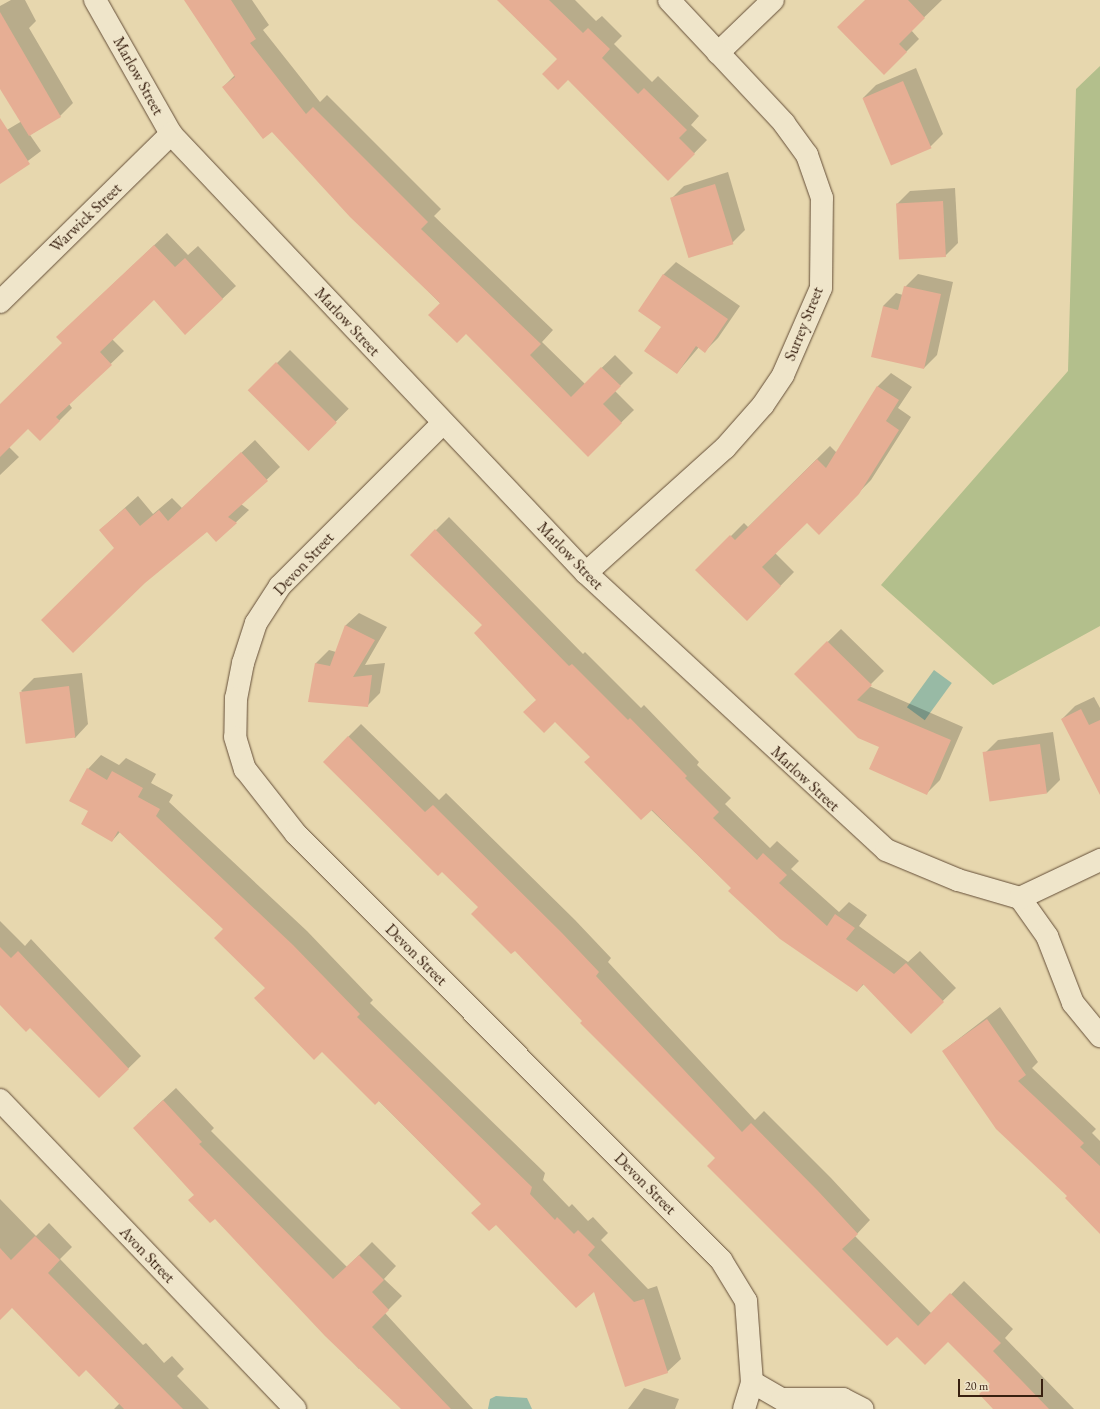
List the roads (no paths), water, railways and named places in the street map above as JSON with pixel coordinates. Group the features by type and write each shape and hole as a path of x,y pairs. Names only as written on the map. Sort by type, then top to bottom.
{"street":[{"name":"Marlow Street","path":"95,0 171,134 442,423 586,573 886,850 958,880 1020,898"},
{"name":"Surrey Street","path":"586,573 725,448 763,405 783,375 821,288 822,198 807,155 784,123 669,0"},
{"path":"718,53 773,0"},
{"name":"Warwick Street","path":"0,302 171,134"},
{"name":"Devon Street","path":"442,423 280,586 256,623 243,663 236,698 235,737 245,769 296,834 720,1260 746,1301 752,1382"},
{"path":"1100,860 1020,898 1047,936 1073,1003 1100,1036"},
{"name":"Avon Street","path":"0,1100 295,1409"},
{"path":"744,1409 752,1382 782,1399 843,1400 863,1409"}]}
